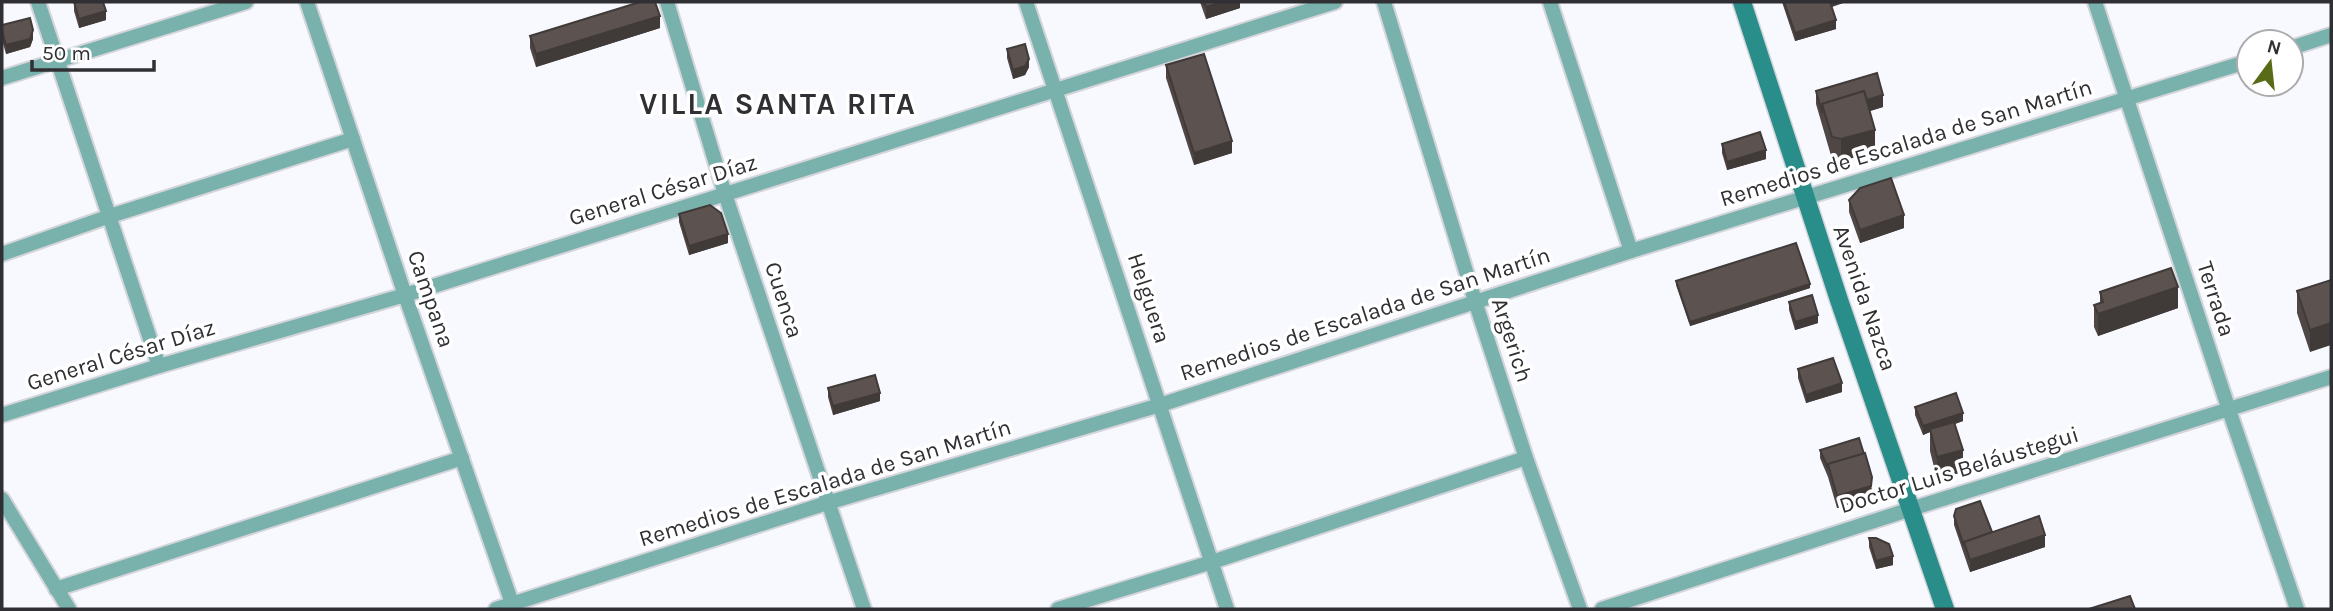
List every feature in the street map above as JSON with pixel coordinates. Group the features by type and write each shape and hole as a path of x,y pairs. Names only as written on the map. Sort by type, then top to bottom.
{"main road":[{"name":"Avenida Nazca","path":"1742,2 1945,609"}],"street":[{"path":"38,2 159,366"},
{"path":"2,78 246,2"},
{"name":"Campana","path":"307,2 405,295 514,607"},
{"name":"Cuenca","path":"667,2 725,194 864,609"},
{"name":"Helguera","path":"1026,2 1227,609"},
{"name":"General César Díaz","path":"2,415 159,366 405,295 1335,2"},
{"name":"Argerich","path":"1384,2 1475,301 1526,458 1580,609"},
{"path":"1550,2 1631,251"},
{"name":"Terrada","path":"2095,2 2297,609"},
{"path":"2305,43 2331,35"},
{"name":"Remedios de Escalada de San Martín","path":"496,609 514,607 827,503 1160,405 1631,251 2235,65"},
{"path":"2,254 110,216 353,139"},
{"name":"Doctor Luis Beláustegui","path":"1602,609 2331,377"},
{"path":"56,589 462,458"},
{"path":"1058,609 1212,562 1526,458"},
{"path":"2,499 69,609"}],"building":[{"path":"74,2 103,2 106,11 79,19"},
{"path":"640,2 655,2 660,16 536,54 530,36"},
{"path":"1204,2 1222,2 1206,7"},
{"path":"1784,2 1830,2 1836,20 1795,33"},
{"path":"30,18 33,30 30,39 6,45 2,25"},
{"path":"1025,44 1029,59 1025,66 1013,70 1007,49"},
{"path":"1204,54 1232,141 1194,153 1166,65"},
{"path":"1877,73 1883,95 1867,100 1864,91 1822,104 1822,113 1816,91"},
{"path":"1864,91 1875,130 1841,139 1832,137 1822,104"},
{"path":"1760,132 1766,150 1727,162 1722,144"},
{"path":"1891,178 1904,215 1860,230 1849,200 1860,188"},
{"path":"710,205 721,213 728,234 689,246 679,214"},
{"path":"1796,243 1810,284 1690,322 1676,281"},
{"path":"2171,268 2178,287 2098,314 2094,305 2103,302 2100,292"},
{"path":"2331,280 2331,323 2310,330 2297,291"},
{"path":"1812,295 1818,315 1795,322 1789,302"},
{"path":"1833,358 1842,383 1806,395 1798,369"},
{"path":"875,375 880,393 833,406 828,388"},
{"path":"1956,393 1963,413 1923,426 1915,407"},
{"path":"1954,422 1963,450 1937,457 1930,429"},
{"path":"1859,438 1864,454 1828,464 1828,468 1820,450"},
{"path":"1865,453 1872,477 1871,486 1837,496 1828,464"},
{"path":"1980,501 1992,532 1964,542 1964,546 1954,516 1956,509"},
{"path":"2039,516 2045,535 1970,560 1964,542"},
{"path":"1869,538 1889,544 1893,556 1876,561"},
{"path":"2130,596 2135,609 2089,609"}],"district":[{"name":"VILLA SANTA RITA","path":"778,104"}]}
